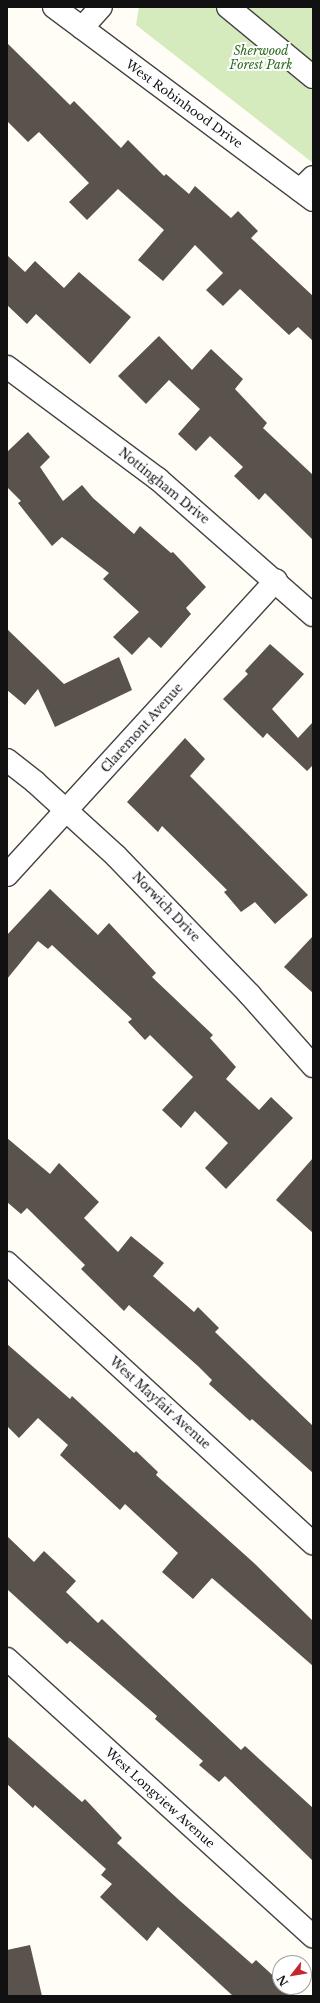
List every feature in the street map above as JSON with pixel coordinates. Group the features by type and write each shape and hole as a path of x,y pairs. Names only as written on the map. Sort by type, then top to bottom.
{"street":[{"name":"West Robinhood Drive","path":"54,7 309,189"},
{"path":"82,28 101,7"},
{"path":"228,7 313,78"},
{"name":"Nottingham Drive","path":"7,367 158,479 276,580 313,615"},
{"name":"Claremont Avenue","path":"7,875 276,580"},
{"name":"Norwich Drive","path":"7,760 116,856 250,995 313,1066"},
{"name":"West Mayfair Avenue","path":"7,1263 313,1543"},
{"name":"West Longview Avenue","path":"7,1659 313,1936"}],"green space":[{"name":"Sherwood Forest Park","path":"139,7 313,7 313,163 136,25"}],"building":[{"path":"7,43 70,105 74,101 121,148 128,140 164,176 166,174 189,194 195,186 231,218 238,211 258,231 251,238 313,296 313,341 298,327 289,335 240,289 223,306 206,290 223,273 195,245 163,281 138,260 164,230 118,189 87,220 69,202 89,183 39,132 28,142 7,121"},
{"path":"7,255 25,272 35,261 64,288 79,272 131,317 90,364 36,314 27,324 7,305"},
{"path":"159,336 192,370 211,349 243,379 235,389 267,423 263,428 313,475 313,540 265,493 259,500 234,476 243,467 210,436 196,451 178,434 200,409 169,380 146,404 118,376"},
{"path":"28,432 50,457 40,467 63,501 82,485 93,498 134,534 140,526 171,553 173,552 206,587 186,608 191,614 161,648 149,637 132,655 113,637 139,612 103,579 109,573 62,537 52,546 18,503 21,501 7,487 7,452"},
{"path":"7,629 64,684 119,657 132,690 55,727 38,689 25,705 7,690"},
{"path":"270,644 304,674 272,709 298,738 313,722 313,765 307,771 267,733 263,738 223,699 248,674 245,671"},
{"path":"185,738 205,759 190,776 308,895 275,924 255,902 241,912 224,892 227,890 162,826 158,832 127,802"},
{"path":"50,889 98,935 109,923 156,973 152,977 213,1035 210,1038 236,1067 226,1079 259,1110 271,1097 293,1118 226,1189 205,1168 228,1143 195,1111 181,1128 162,1110 193,1077 150,1035 145,1040 128,1022 132,1019 52,945 48,949 38,941 7,979 7,935"},
{"path":"313,936 313,993 284,967"},
{"path":"7,1138 50,1174 59,1163 99,1202 84,1218 118,1252 131,1236 164,1263 153,1276 194,1312 198,1307 219,1328 215,1332 313,1426 313,1473 252,1419 250,1421 209,1384 212,1380 199,1367 129,1305 124,1311 81,1269 85,1265 27,1208 21,1214 7,1202"},
{"path":"313,1158 313,1233 276,1200"},
{"path":"7,1344 70,1399 72,1396 134,1453 136,1451 158,1472 156,1475 254,1563 313,1621 313,1666 212,1578 193,1599 162,1572 178,1553 125,1504 120,1510 60,1455 68,1445 38,1418 19,1438 7,1426"},
{"path":"7,1536 34,1562 44,1551 76,1581 66,1592 98,1623 102,1619 241,1750 245,1746 313,1808 313,1861 225,1776 219,1782 199,1765 203,1761 155,1719 157,1716 70,1641 67,1644 7,1589"},
{"path":"7,1736 82,1802 85,1799 122,1838 117,1843 179,1900 252,1964 256,1960 272,1975 272,1995 296,1996 233,1996 158,1927 147,1941 100,1897 112,1884 101,1875 106,1869 35,1805 33,1808 7,1784"},
{"path":"30,1945 42,1996 7,1996 7,1950"}]}
